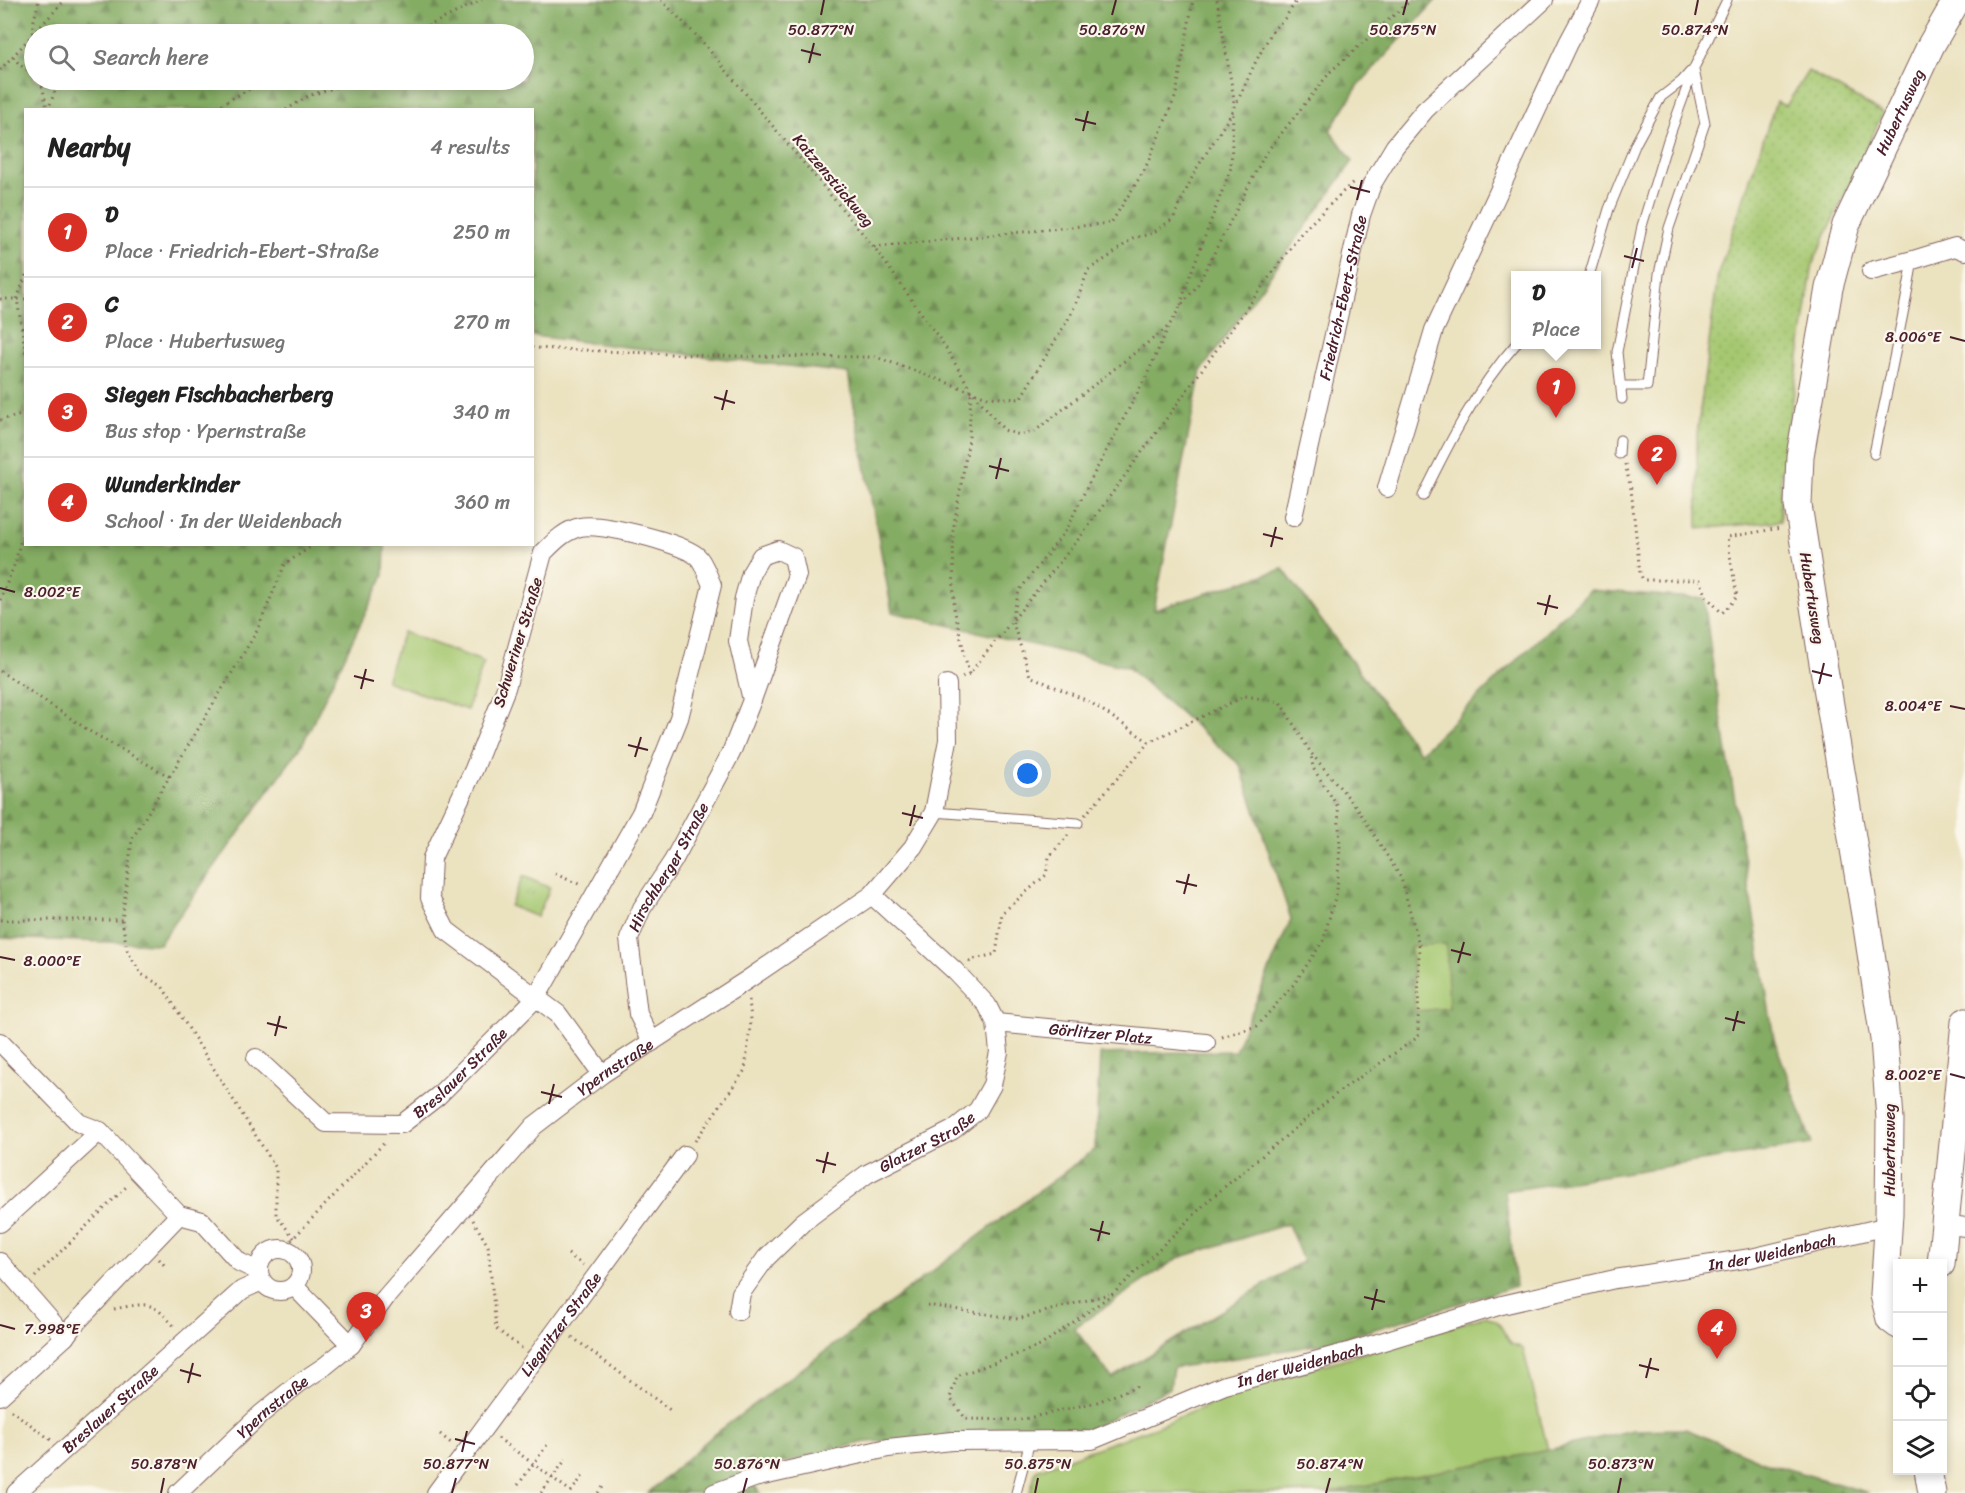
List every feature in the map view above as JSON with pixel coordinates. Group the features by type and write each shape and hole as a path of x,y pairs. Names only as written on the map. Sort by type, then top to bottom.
{"street":[{"name":"Friedrich-Ebert-Straße","path":"1293,518 1358,226 1372,184 1395,146 1425,110 1544,0"},
{"path":"1387,488 1434,330 1568,43 1591,0"},
{"name":"Hubertusweg","path":"1893,1321 1890,1319 1884,1295 1890,1119 1884,1039 1868,927 1798,505 1800,456 1829,288 1846,225 1931,45 1957,0"},
{"path":"1871,271 1913,261 1954,247 1965,251"},
{"name":"Schweriner Straße","path":"536,998 641,813 679,718 712,585 698,557 665,541 603,527 581,526 558,537 543,553 506,688 474,769 432,858 430,898 447,930 536,998 558,1014 602,1074"},
{"name":"Hirschberger Straße","path":"652,1042 638,1014 629,939 642,908 673,861 730,753 752,700 797,575 793,557 778,550 762,556 751,573 744,598 738,641 752,700"},
{"name":"Ypernstraße","path":"178,1493 261,1414 351,1345 386,1297 534,1126 602,1074 872,895 913,847 934,812 948,740 947,684"},
{"name":"Glatzer Straße","path":"738,1311 741,1293 766,1258 803,1222 867,1174 953,1130 978,1110 992,1085 999,1052 996,1023 987,1005 872,895"},
{"name":"Breslauer Straße","path":"256,1058 326,1123 402,1125 438,1095 536,998"},
{"path":"1943,1259 1955,1226 1965,1022"},
{"name":"Görlitzer Platz","path":"996,1023 1206,1042"},
{"path":"0,1042 79,1123 100,1131 179,1215 202,1221 239,1262 260,1276"},
{"path":"0,1223 100,1131"},
{"name":"Liegnitzer Straße","path":"436,1493 685,1155"},
{"path":"4,1402 179,1215"},
{"name":"In der Weidenbach","path":"714,1493 754,1478 888,1448 952,1441 1092,1440 1225,1385 1348,1352 1502,1305 1616,1279 1751,1258 1888,1227"},
{"path":"288,1244 302,1266 301,1277 295,1287 282,1293 268,1290 260,1276 259,1262 264,1254 288,1244"},
{"path":"0,1262 65,1337"},
{"name":"Breslauer Straße","path":"16,1493 260,1276"},
{"path":"295,1287 351,1345"},
{"path":"1929,1475 1932,1493"}],"lane":[{"path":"1622,399 1617,352 1642,226 1668,140 1694,68 1727,0"},
{"path":"1590,271 1609,209 1636,143 1661,97 1682,81 1694,68"},
{"path":"1621,386 1647,386 1659,274 1669,228 1705,123 1694,68"},
{"path":"1874,454 1913,261"},
{"path":"1423,496 1466,413 1511,349"},
{"path":"1619,454 1620,440"},
{"path":"934,812 1078,823"},
{"path":"1016,1493 1030,1441"}],"path":[{"path":"33,24 39,0"},
{"path":"45,24 66,0"},
{"path":"433,24 482,0"},
{"name":"Katzenstückweg","path":"661,0 699,38 874,247 944,345 971,390 1004,430 1020,435 1034,432 1169,326"},
{"path":"874,247 1111,223 1145,168 1176,94 1192,0"},
{"path":"1180,307 1231,168 1234,99 1218,0"},
{"path":"534,348 719,356 876,357 987,397 1020,399 1070,316 1088,270 1133,238 1151,234 1173,219 1195,171 1233,111 1273,30 1285,18 1297,0"},
{"path":"1149,742 1090,702 1030,676 1012,620 1019,591 1066,530 1146,377 1169,326 1180,307 1197,286 1265,154 1331,71 1411,0"},
{"path":"0,70 24,46"},
{"path":"13,57 24,67"},
{"path":"43,90 48,108"},
{"path":"49,108 55,90"},
{"path":"215,108 248,90"},
{"path":"289,108 308,96 327,90"},
{"path":"971,390 969,439 953,530 954,608 969,674 1081,536 1302,232 1353,180 1358,186"},
{"path":"24,280 17,299 24,342"},
{"path":"0,299 24,299"},
{"path":"0,420 24,414"},
{"path":"1619,454 1625,464 1631,489 1640,573 1643,580 1700,580 1707,597 1722,613 1737,597 1727,537 1764,530"},
{"path":"0,600 15,563 24,527"},
{"path":"312,546 285,564 257,631 132,839 122,920 127,950 141,974 162,986 276,1168 276,1215 288,1244 402,1125"},
{"path":"0,671 91,732 170,777"},
{"path":"1206,1042 1257,1026 1294,984 1323,941 1337,890 1340,846 1338,807 1313,768 1311,753"},
{"path":"555,874 595,892"},
{"path":"0,920 122,920"},
{"path":"685,1155 745,1070 751,1020"},
{"path":"23,1289 140,1173"},
{"path":"465,1206 488,1246 496,1329 513,1342"},
{"path":"927,1305 1018,1319 1114,1293"},
{"path":"108,1311 138,1305 156,1307 188,1340"},
{"path":"558,1327 670,1410"},
{"path":"4,1402 63,1450"},
{"path":"484,1428 571,1493 585,1473"},
{"path":"518,1485 547,1445"},
{"path":"541,1493 566,1458"},
{"path":"598,1493 603,1486"}],"green space":[{"path":"0,0 1436,0 1358,86 1330,130 1353,161 1201,371 1154,610 1283,569 1420,753 1590,590 1704,599 1774,1039 1812,1144 1505,1191 1516,1286 1329,1343 1173,1368 1170,1388 1084,1432 865,1442 745,1473 760,1493 648,1493 711,1437 1095,1149 1100,1054 1235,1051 1291,919 1240,765 1127,667 892,612 848,373 534,336 534,108 24,108 24,546 385,546 384,575 302,745 159,944 0,938","holes":["1288,1224 1303,1261 1112,1378 1074,1328 1178,1258"]},
{"path":"1808,71 1883,113 1813,263 1781,479 1781,521 1698,529 1697,434 1718,274 1776,102 1786,106"},
{"path":"403,632 484,662 467,710 386,681"},
{"path":"523,876 550,888 537,917 510,906"},
{"path":"1446,944 1449,1008 1415,1011 1411,946"},
{"path":"1486,1316 1498,1322 1511,1344 1523,1348 1548,1450 1328,1493 1030,1493 1036,1470 1155,1427 1260,1384"},
{"path":"1686,1429 1764,1462 1869,1493 1328,1493 1548,1450 1633,1430"}],"place":[{"name":"D","path":"1556,418"},
{"name":"C","path":"1657,485"},
{"name":"Siegen Fischbacherberg","path":"366,1342"},
{"name":"Wunderkinder","path":"1717,1359"}]}
